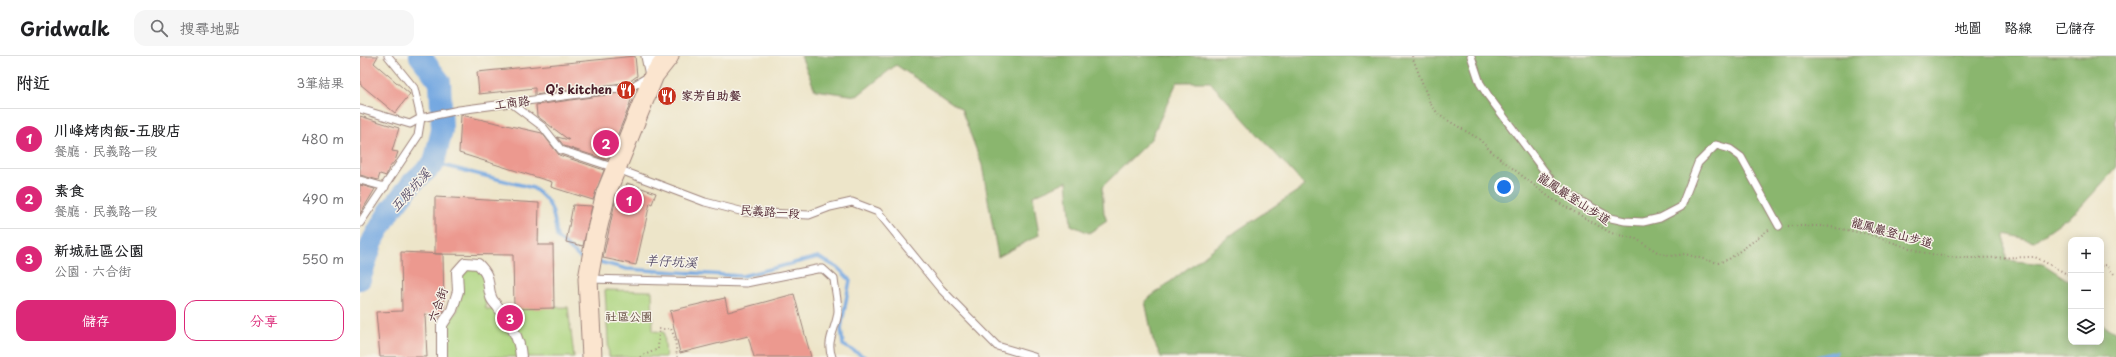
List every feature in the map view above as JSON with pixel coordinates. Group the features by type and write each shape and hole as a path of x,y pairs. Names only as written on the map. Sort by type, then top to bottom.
{"main road":[{"path":"592,357 588,279 602,206 654,74 669,56"}],"street":[{"path":"650,56 654,74"},
{"name":"六合街","path":"442,357 442,325 452,310 458,291 457,272 465,263 478,264 486,272 490,284 491,298 513,328 521,348 521,357"}],"lane":[{"path":"360,223 418,136 421,118 414,88 388,56"},
{"path":"1471,56 1480,83 1489,97 1557,188 1583,203 1611,218 1625,221 1643,222 1660,218 1680,207 1698,163 1716,145 1730,149 1741,157 1779,226"},
{"name":"工商路","path":"360,109 410,124 421,118 453,112 631,87 654,74"},
{"name":"民義路一段","path":"511,103 543,127 562,150 616,168 705,202 744,212 809,215 830,207 852,202 878,212 940,288 997,346 1034,357"},
{"path":"360,180 385,187"},
{"path":"588,279 746,283 817,269 823,270 834,279 838,312 829,342 829,349 832,357"}],"path":[{"name":"龍鳳巖登山步道","path":"1412,56 1430,103 1439,115 1479,139 1492,152 1549,197 1611,233 1636,239 1659,253 1673,256 1685,254 1718,262 1729,259 1764,232 1779,226 1825,226 1868,234 1921,252 1947,257 1971,258 2034,256 2068,274"},
{"path":"2104,265 2106,265 2116,276"},
{"path":"640,357 658,349 659,329 671,329 675,338 677,357"}],"green space":[{"path":"801,56 2116,56 2116,168 2078,210 2034,241 2005,234 2006,260 2043,264 2068,280 2068,345 2104,345 2104,326 2116,333 2116,357 1161,357 1153,340 1145,301 1238,230 1305,186 1210,82 1177,82 1151,139 1102,187 1104,213 1107,221 1089,233 1071,225 1067,181 1033,196 1039,235 998,257 982,165 961,109 896,65 857,96 815,90"},
{"path":"466,267 476,267 484,275 486,309 568,307 574,357 444,357 445,327 458,310 459,276"},
{"name":"社區公園","path":"605,290 652,291 653,331 664,332 666,357 609,357"}],"building":[{"path":"360,56 378,56 374,63 410,94 395,113 360,84"},
{"path":"635,56 637,76 629,82 535,95 535,88 479,94 477,72"},
{"path":"633,91 629,107 607,160 564,146 557,137 569,140 537,116 536,105"},
{"path":"461,115 542,133 559,155 604,170 593,200 551,187 552,182 459,153"},
{"path":"360,116 399,128 392,151 398,152 395,161 389,168 386,176 380,174 378,180 360,175"},
{"path":"627,183 656,193 652,204 650,203 636,265 603,258 615,202 621,204"},
{"path":"360,185 375,189 360,214"},
{"path":"435,197 539,203 538,245 553,245 554,308 514,309 513,255 435,254"},
{"path":"573,205 592,206 583,246 566,242"},
{"path":"401,252 443,254 444,310 440,316 425,314 427,357 380,357 376,312 402,311"},
{"path":"794,294 811,357 754,357 748,336 680,353 670,311 725,298 728,312"}],"waterway":[{"name":"五股坑溪","path":"360,279 373,240 389,212 412,183 434,163 442,130 440,82 420,56"},
{"name":"羊仔坑溪","path":"434,163 533,188 549,203 555,221 557,237 579,257 586,258"},
{"name":"羊仔坑溪","path":"596,261 627,269 742,276 818,257 838,268 850,280 841,328 843,345 865,357"},
{"name":"羊仔坑溪","path":"1818,357 1836,352"}],"place":[{"name":"Q's kitchen","path":"626,90"},
{"name":"家芳自助餐","path":"667,96"},
{"name":"素食","path":"606,143"},
{"name":"川峰烤肉飯-五股店","path":"629,200"},
{"name":"新城社區公園","path":"510,318"}]}
